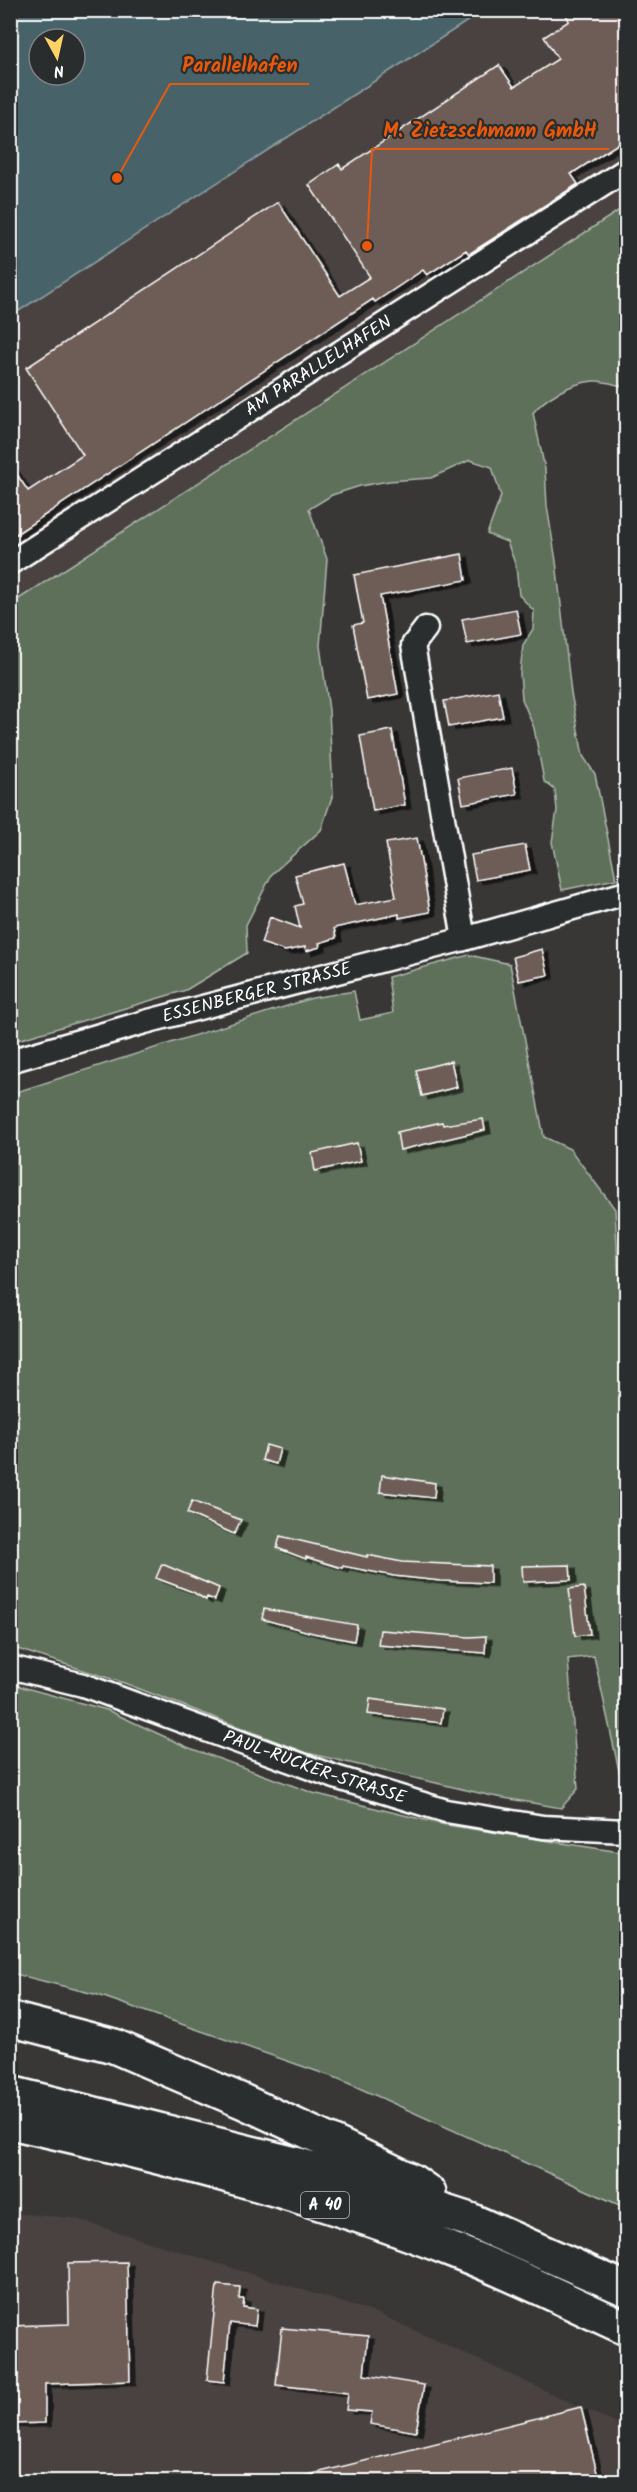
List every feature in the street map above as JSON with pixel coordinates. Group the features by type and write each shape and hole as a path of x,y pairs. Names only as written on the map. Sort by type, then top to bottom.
{"highway":[{"path":"10,2019 114,2046 242,2100 412,2181 470,2220"},
{"name":"A 40","path":"10,2093 298,2165 470,2220 627,2289"},
{"name":"A 40","path":"10,2122 102,2142 297,2195 460,2253 627,2328"}],"street":[{"name":"AM PARALLELHAFEN","path":"10,563 627,170"},
{"path":"426,628 413,645 464,939"},
{"name":"ESSENBERGER STRASSE","path":"10,1061 145,1022 464,939 627,893"},
{"name":"ESSENBERGER STRASSE","path":"10,1067 51,1050"},
{"name":"PAUL-RÜCKER-STRASSE","path":"10,1667 83,1685 335,1777 446,1811 543,1827 627,1831"}],"shaded area":[{"path":"483,11 626,11 626,206 11,604 11,316"},
{"path":"10,2213 73,2218 379,2314 626,2428 626,2481 11,2481"}],"green space":[{"path":"626,206 626,387 597,381 585,382 552,396 533,413 545,469 547,506 556,561 571,693 583,756 595,774 616,879 562,890 552,842 557,810 555,790 544,781 534,728 522,699 520,673 523,645 533,629 534,611 519,595 516,566 507,542 487,534 501,496 492,467 470,460 431,478 360,486 332,495 309,509 327,559 320,646 329,710 333,794 321,830 272,874 246,925 247,953 186,990 11,1042 11,604"},
{"path":"469,955 510,964 544,1137 570,1149 615,1209 620,1300 626,1335 626,1803 594,1656 568,1659 578,1789 561,1808 492,1796 307,1753 124,1683 11,1647 10,1094 312,998 354,991 360,1020 393,1013 388,977"},
{"path":"11,1684 107,1710 187,1747 313,1793 441,1824 626,1853 626,2208 339,2079 98,1995 11,1973"}],"water":[{"path":"11,10 483,11 11,316"}],"building":[{"path":"564,10 627,10 627,138 571,174 578,184 469,254 466,250 427,275 423,270 375,302 373,299 10,538 10,464 28,491 83,455 26,368 278,202 340,296 370,277 309,185 339,164 342,169 499,65 514,87 558,59 544,37 569,21"},
{"path":"462,554 466,580 380,596 398,694 367,700 353,625 363,623 354,575"},
{"path":"516,609 521,634 467,644 462,619"},
{"path":"498,691 503,717 449,727 444,701"},
{"path":"392,730 405,805 373,811 360,736"},
{"path":"512,768 517,794 463,804 458,778"},
{"path":"417,838 430,912 399,918 399,914 334,928 336,938 319,943 320,947 306,951 305,947 285,951 261,943 270,917 300,928 295,906 303,904 295,875 344,863 355,905 396,897 386,843"},
{"path":"525,845 530,870 476,880 471,855"},
{"path":"542,949 548,975 519,981 513,957"},
{"path":"451,1061 457,1087 422,1096 416,1070"},
{"path":"483,1119 485,1130 400,1150 397,1132 442,1122 443,1125"},
{"path":"357,1143 361,1161 315,1171 312,1153"},
{"path":"266,1445 280,1449 276,1464 262,1460"},
{"path":"382,1475 435,1483 434,1498 380,1492"},
{"path":"192,1501 241,1520 234,1534 187,1513"},
{"path":"280,1536 367,1557 367,1555 402,1562 490,1566 490,1583 441,1581 394,1576 343,1566 342,1568 306,1557 306,1559 277,1548"},
{"path":"162,1564 219,1588 215,1600 207,1597 206,1600 193,1592 156,1578"},
{"path":"570,1565 571,1580 523,1582 522,1566"},
{"path":"584,1587 590,1634 575,1636 569,1589"},
{"path":"264,1609 357,1625 354,1641 262,1619"},
{"path":"380,1630 469,1637 486,1636 485,1653 378,1645"},
{"path":"370,1699 443,1709 441,1723 368,1714"},
{"path":"127,2262 130,2381 45,2384 45,2423 10,2424 10,2326 69,2324 68,2263"},
{"path":"217,2285 240,2287 239,2299 244,2299 243,2307 257,2309 255,2326 230,2323 224,2382 207,2380"},
{"path":"282,2328 368,2336 364,2375 424,2385 416,2432 370,2424 372,2412 346,2410 348,2393 276,2385"},
{"path":"581,2407 599,2481 305,2481 304,2476"}],"place":[{"name":"Parallelhafen","path":"117,178"},
{"name":"M. Zietzschmann GmbH","path":"367,246"}]}
